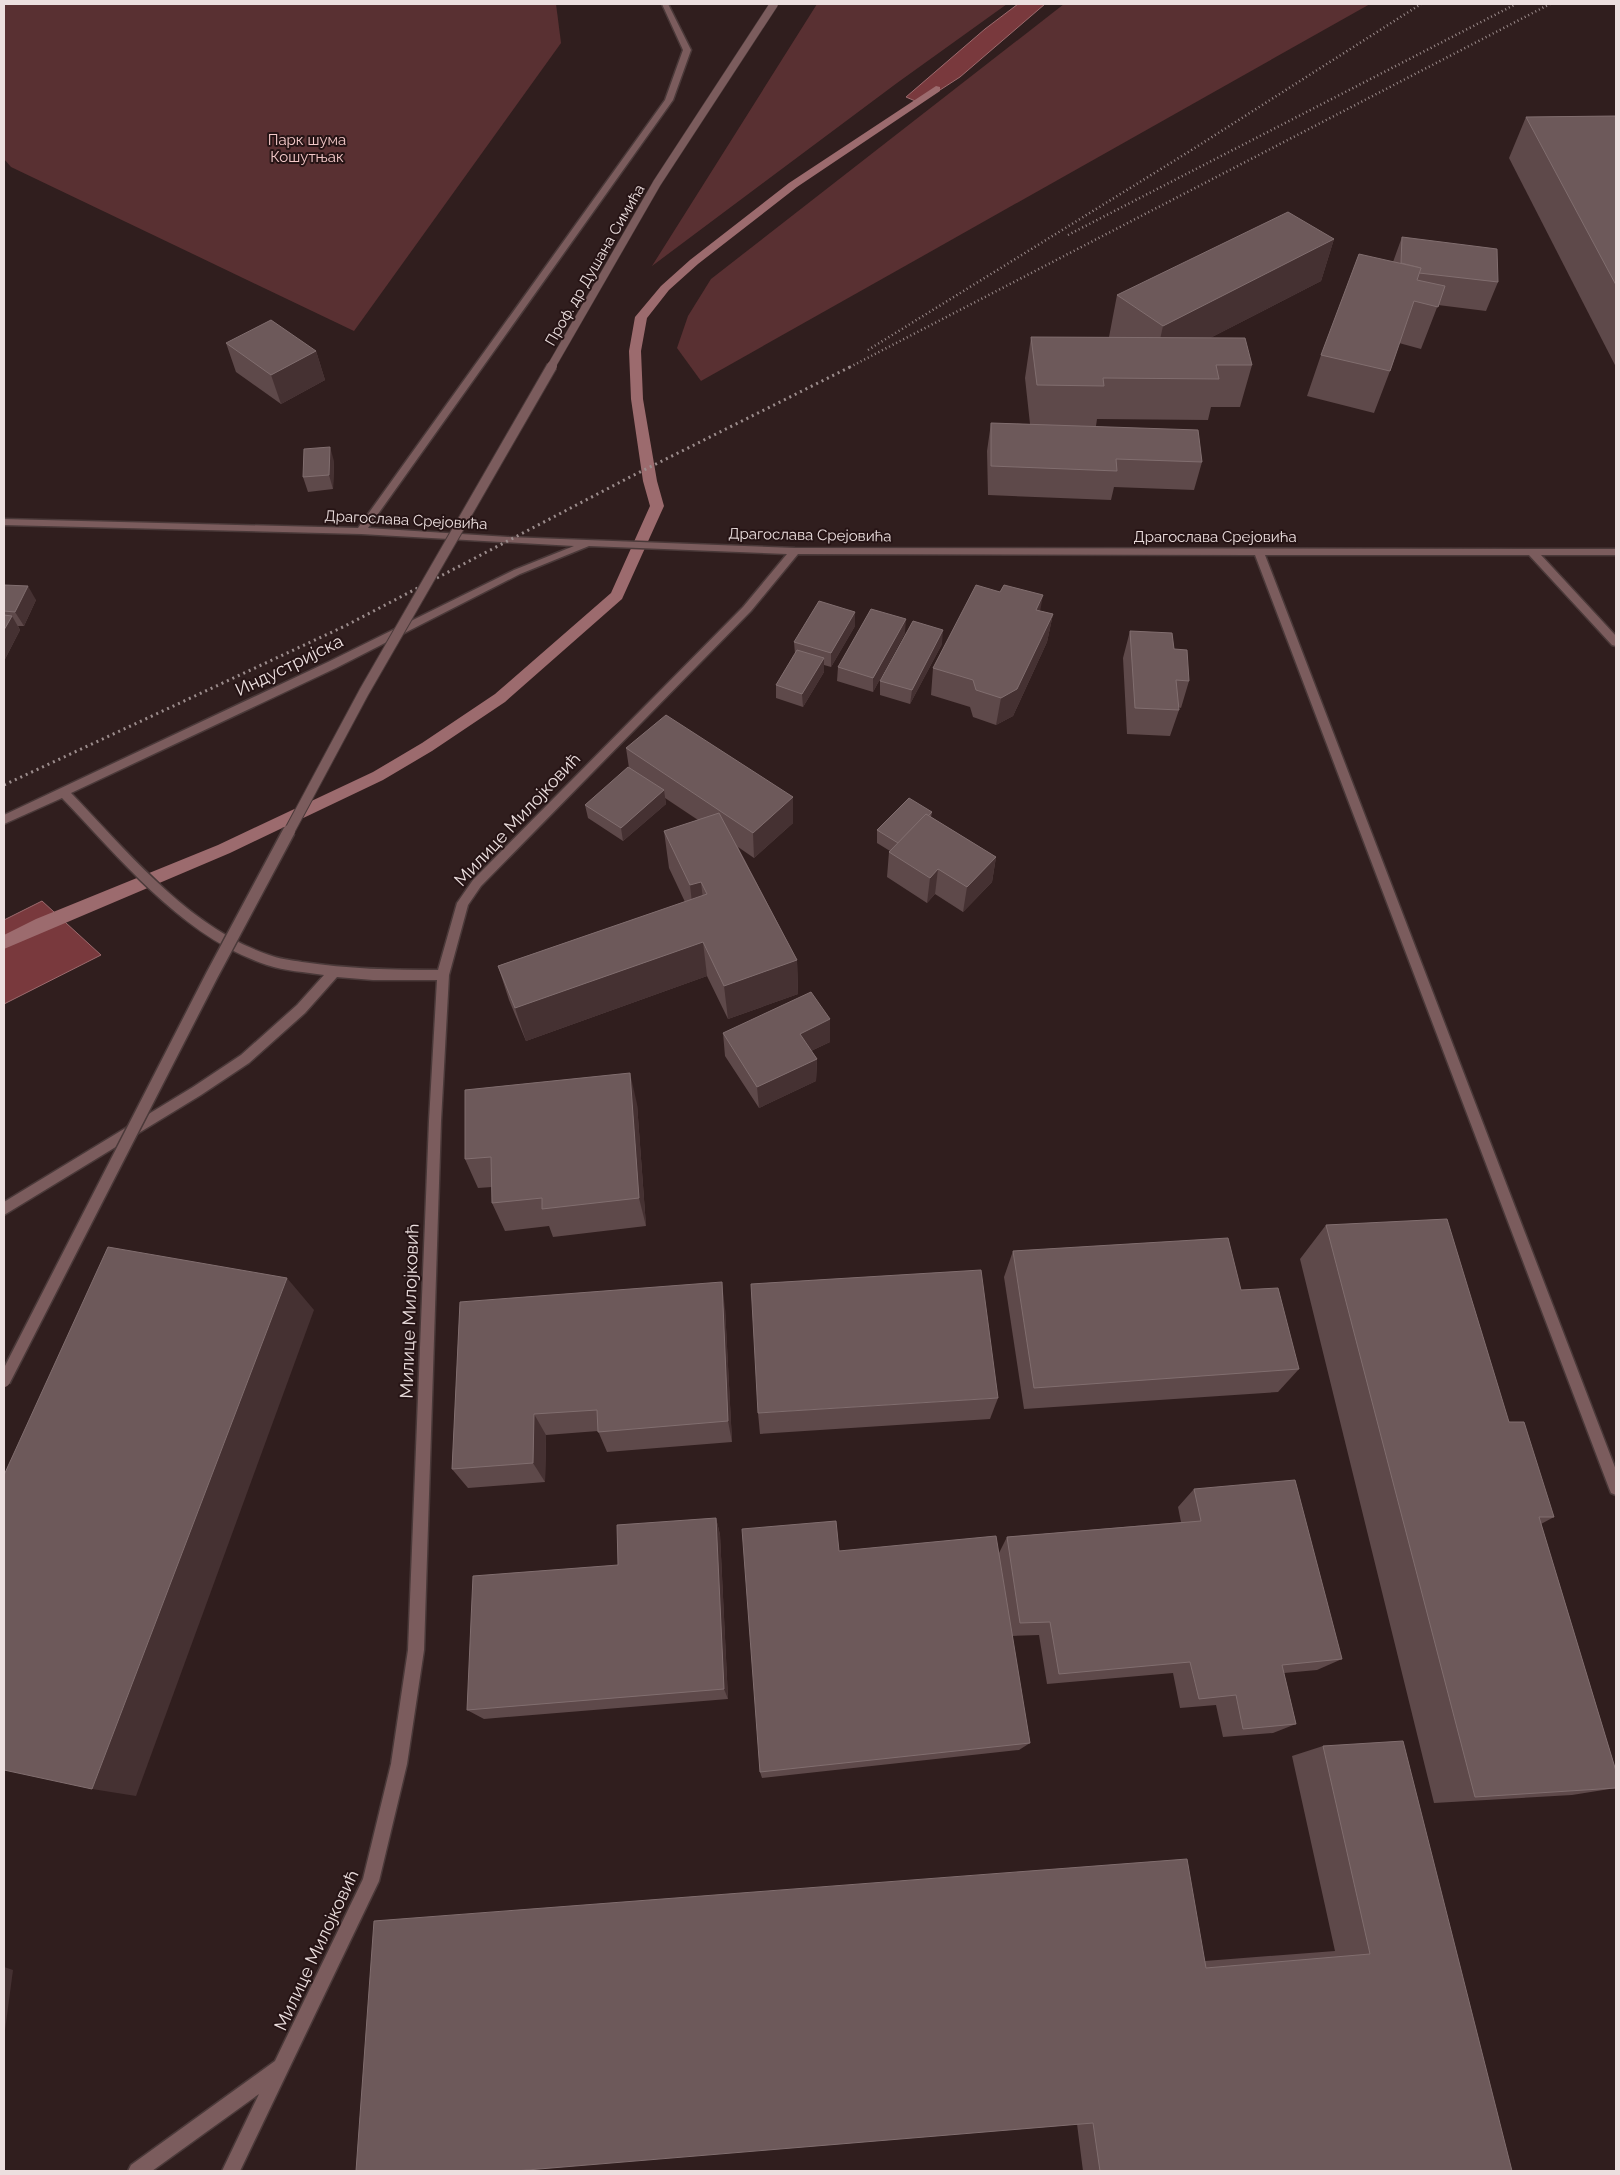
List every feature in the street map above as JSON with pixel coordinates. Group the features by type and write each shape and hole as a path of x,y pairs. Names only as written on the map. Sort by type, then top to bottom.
{"street":[{"path":"360,531 669,100 687,50 665,4"},
{"name":"Проф. др Душана Симића","path":"4,1381 212,975 364,692 658,183 774,4"},
{"name":"Драгослава Срејовића","path":"4,522 360,531 590,544 795,551 1616,552"},
{"name":"Индустријска","path":"4,820 332,665 517,572 590,544"},
{"name":"Милице Милојковић","path":"231,2171 372,1881 399,1764 416,1650 435,1122 443,975 463,903 477,884 747,609 795,551"},
{"path":"1259,552 1616,1488"},
{"path":"1532,552 1616,642"},
{"path":"63,792 168,900 244,951 270,961 334,972 443,975"},
{"path":"4,1209 197,1092 245,1059 301,1009 334,972"},
{"path":"137,2171 283,2066"}],"green space":[{"name":"Парк шума Кошутњак","path":"4,4 556,4 561,43 354,331 11,167 4,159"},
{"path":"817,4 1007,4 897,83 652,266"},
{"path":"1064,4 1370,4 701,381 677,348 688,316 711,279"}],"shaded area":[{"path":"1018,4 1045,4 960,77 920,103 906,97 985,29"},
{"path":"42,901 101,955 4,1004 4,920"}],"building":[{"path":"1616,116 1616,285 1526,117"},
{"path":"1288,212 1334,239 1163,326 1117,295"},
{"path":"1402,237 1497,249 1498,282 1419,273 1421,268 1401,263"},
{"path":"1359,254 1421,268 1417,280 1445,286 1438,307 1414,301 1390,371 1321,355"},
{"path":"271,320 316,351 271,375 226,343"},
{"path":"1031,337 1245,338 1252,365 1216,365 1219,379 1103,378 1104,386 1037,385"},
{"path":"991,423 1198,430 1202,462 1116,459 1117,471 991,466"},
{"path":"330,447 329,475 303,477 304,449"},
{"path":"4,585 28,586 15,612 4,611"},
{"path":"976,585 1000,592 1004,585 1043,595 1036,610 1053,614 1017,689 1001,698 976,690 973,680 933,668"},
{"path":"819,601 855,612 831,653 794,642"},
{"path":"871,609 906,619 873,678 838,667"},
{"path":"4,615 12,616 4,630"},
{"path":"913,621 943,630 912,690 880,681"},
{"path":"1130,631 1172,633 1174,649 1187,650 1189,681 1176,680 1179,710 1135,708"},
{"path":"797,650 824,658 802,694 776,685"},
{"path":"666,715 793,797 753,833 626,748"},
{"path":"628,767 664,790 621,828 585,805"},
{"path":"909,798 932,812 928,816 926,814 898,843 877,830"},
{"path":"719,813 797,960 724,986 703,942 515,1008 498,966 707,894 701,882 690,885 664,831"},
{"path":"926,814 996,857 967,887 938,869 930,878 889,852"},
{"path":"811,992 830,1019 800,1034 817,1059 757,1087 723,1033"},
{"path":"630,1073 639,1198 542,1209 542,1198 492,1203 491,1157 465,1159 465,1090"},
{"path":"1447,1219 1509,1422 1524,1422 1554,1517 1539,1517 1616,1771 1616,1788 1475,1797 1326,1225"},
{"path":"1228,1238 1241,1290 1278,1288 1299,1369 1034,1388 1013,1251"},
{"path":"108,1247 287,1278 92,1789 4,1770 4,1475"},
{"path":"981,1270 998,1398 758,1413 751,1284"},
{"path":"722,1282 728,1421 598,1432 597,1410 534,1414 533,1463 452,1469 460,1302"},
{"path":"1295,1480 1342,1659 1282,1665 1296,1724 1243,1729 1236,1695 1199,1699 1190,1662 1059,1674 1050,1622 1020,1623 1007,1537 1201,1521 1194,1489"},
{"path":"716,1518 724,1689 467,1710 473,1576 618,1565 617,1525"},
{"path":"836,1521 839,1551 996,1536 1030,1743 760,1772 742,1529"},
{"path":"1403,1741 1512,2171 1100,2171 1093,2123 515,2171 356,2171 374,1921 1187,1859 1206,1968 1370,1954 1323,1746"}],"waterway":[{"path":"4,942 42,924 224,849 378,776 427,747 500,698 617,596 657,506 650,481 637,399 635,351 641,317 665,288 694,262 793,185 936,89"}],"railway":[{"path":"868,350 1190,151 1421,4"},
{"path":"1068,235 1516,4"},
{"path":"850,367 1550,4"},
{"path":"4,785 345,626 630,477 850,367"}]}
